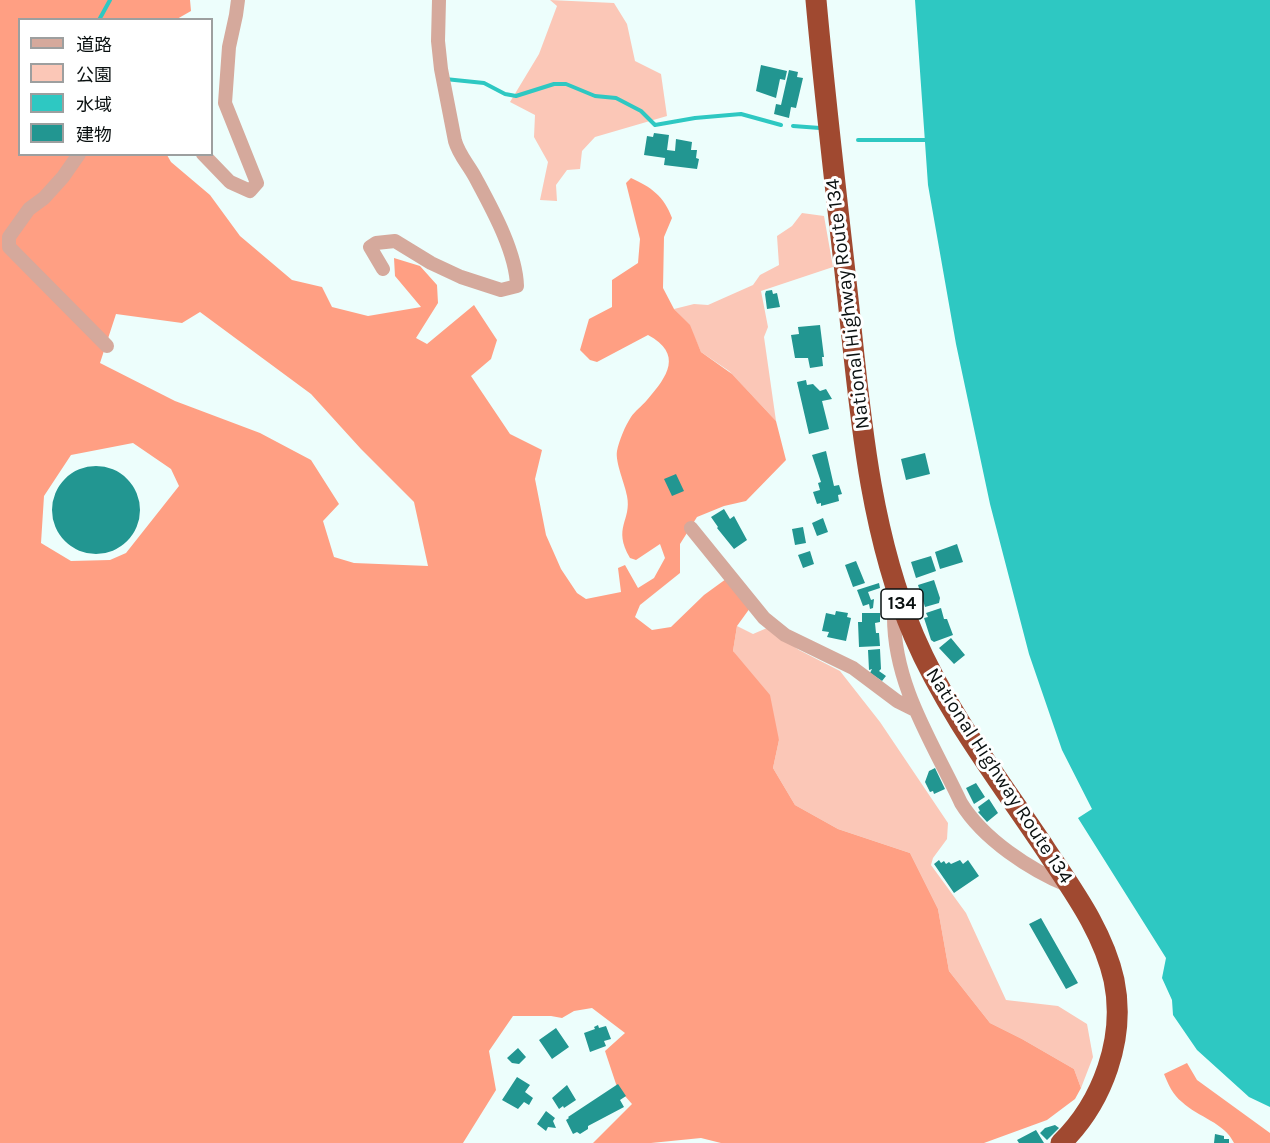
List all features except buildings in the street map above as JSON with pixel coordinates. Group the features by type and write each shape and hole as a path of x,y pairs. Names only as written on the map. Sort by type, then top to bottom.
{"highway":[{"name":"National Highway Route 134","path":"816,0 827,121 863,431 884,542 905,612 929,669 950,706 1097,930 1114,980 1117,1024 1111,1058 1098,1091 1080,1121 1061,1143"}],"street":[{"path":"205,156 230,182 250,190 257,183 225,104 229,47 238,0"},
{"path":"383,269 370,247 376,243 395,242 431,264 461,277 501,290 517,286 510,254 495,218 474,175 458,152 455,141 441,69 438,41 439,0"},
{"path":"78,156 63,177 44,198 29,210 9,237 9,247 107,346"},
{"path":"691,528 764,618 785,635 853,668 897,701 913,709"},
{"path":"905,612 894,617 894,634 905,686 913,709 970,818 984,832 1042,874 1070,887"}],"green space":[{"path":"550,0 614,3 627,24 635,61 661,74 667,116 595,137 582,151 580,169 567,170 556,185 557,201 540,200 548,162 534,137 535,115 510,102 539,54 557,6"},
{"path":"802,213 824,216 833,267 761,291 768,327 764,337 776,421 729,371 701,352 689,325 674,309 694,304 708,305 753,285 760,275 779,265 777,236 792,226"},
{"path":"737,626 753,634 767,628 799,650 840,671 880,722 948,823 947,839 933,858 931,865 966,913 1006,1000 1058,1006 1087,1024 1093,1057 1081,1088 1074,1069 990,1023 949,971 938,909 910,853 838,829 795,805 773,768 779,740 733,651"}],"shaded area":[{"path":"0,0 190,0 191,11 179,18 18,18 18,156 168,156 171,162 210,195 240,236 292,280 322,287 332,307 368,316 421,307 395,276 394,258 420,266 437,285 438,303 416,338 427,344 474,305 497,340 491,359 471,376 510,434 542,450 535,479 546,535 561,569 577,593 586,599 621,592 618,568 625,565 638,588 654,578 665,558 660,544 636,560 630,558 625,547 622,531 628,505 617,451 634,413 655,391 666,374 669,358 666,350 648,335 597,362 590,360 580,350 589,319 612,307 612,280 638,263 640,239 626,183 631,178 651,189 661,198 672,218 664,237 663,288 674,309 690,325 701,352 732,374 776,421 786,460 746,501 724,506 697,517 680,544 680,573 640,605 635,617 652,630 671,627 704,595 726,579 750,608 737,626 733,651 770,695 779,740 773,768 795,805 838,829 910,853 938,909 949,971 990,1023 1074,1069 1081,1088 1075,1099 1047,1120 984,1143 721,1143 701,1138 651,1143 593,1143 632,1104 617,1087 605,1051 625,1033 592,1008 574,1011 562,1018 513,1016 489,1051 496,1090 463,1143 0,1143","holes":["200,312 311,394 414,502 428,566 354,563 334,557 323,521 339,504 311,460 260,433 175,401 100,363 116,314 182,323","133,443 171,469 179,486 126,553 110,560 71,561 41,543 44,496 71,455"]},
{"path":"1187,1063 1197,1080 1270,1133 1270,1143 1234,1143 1218,1125 1179,1099 1164,1074"}],"water":[{"path":"915,0 1270,0 1270,1107 1249,1097 1197,1050 1173,1015 1172,1000 1162,978 1166,958 1078,818 1092,809 1062,750 1029,654 990,504 956,344 928,185"}],"waterway":[{"path":"100,18 110,0"},
{"path":"445,79 484,83 505,94 516,96 554,84 566,84 595,96 616,98 641,111 655,125 695,118 741,114 781,125"},
{"path":"793,126 820,128"},
{"path":"858,140 925,140"}]}
